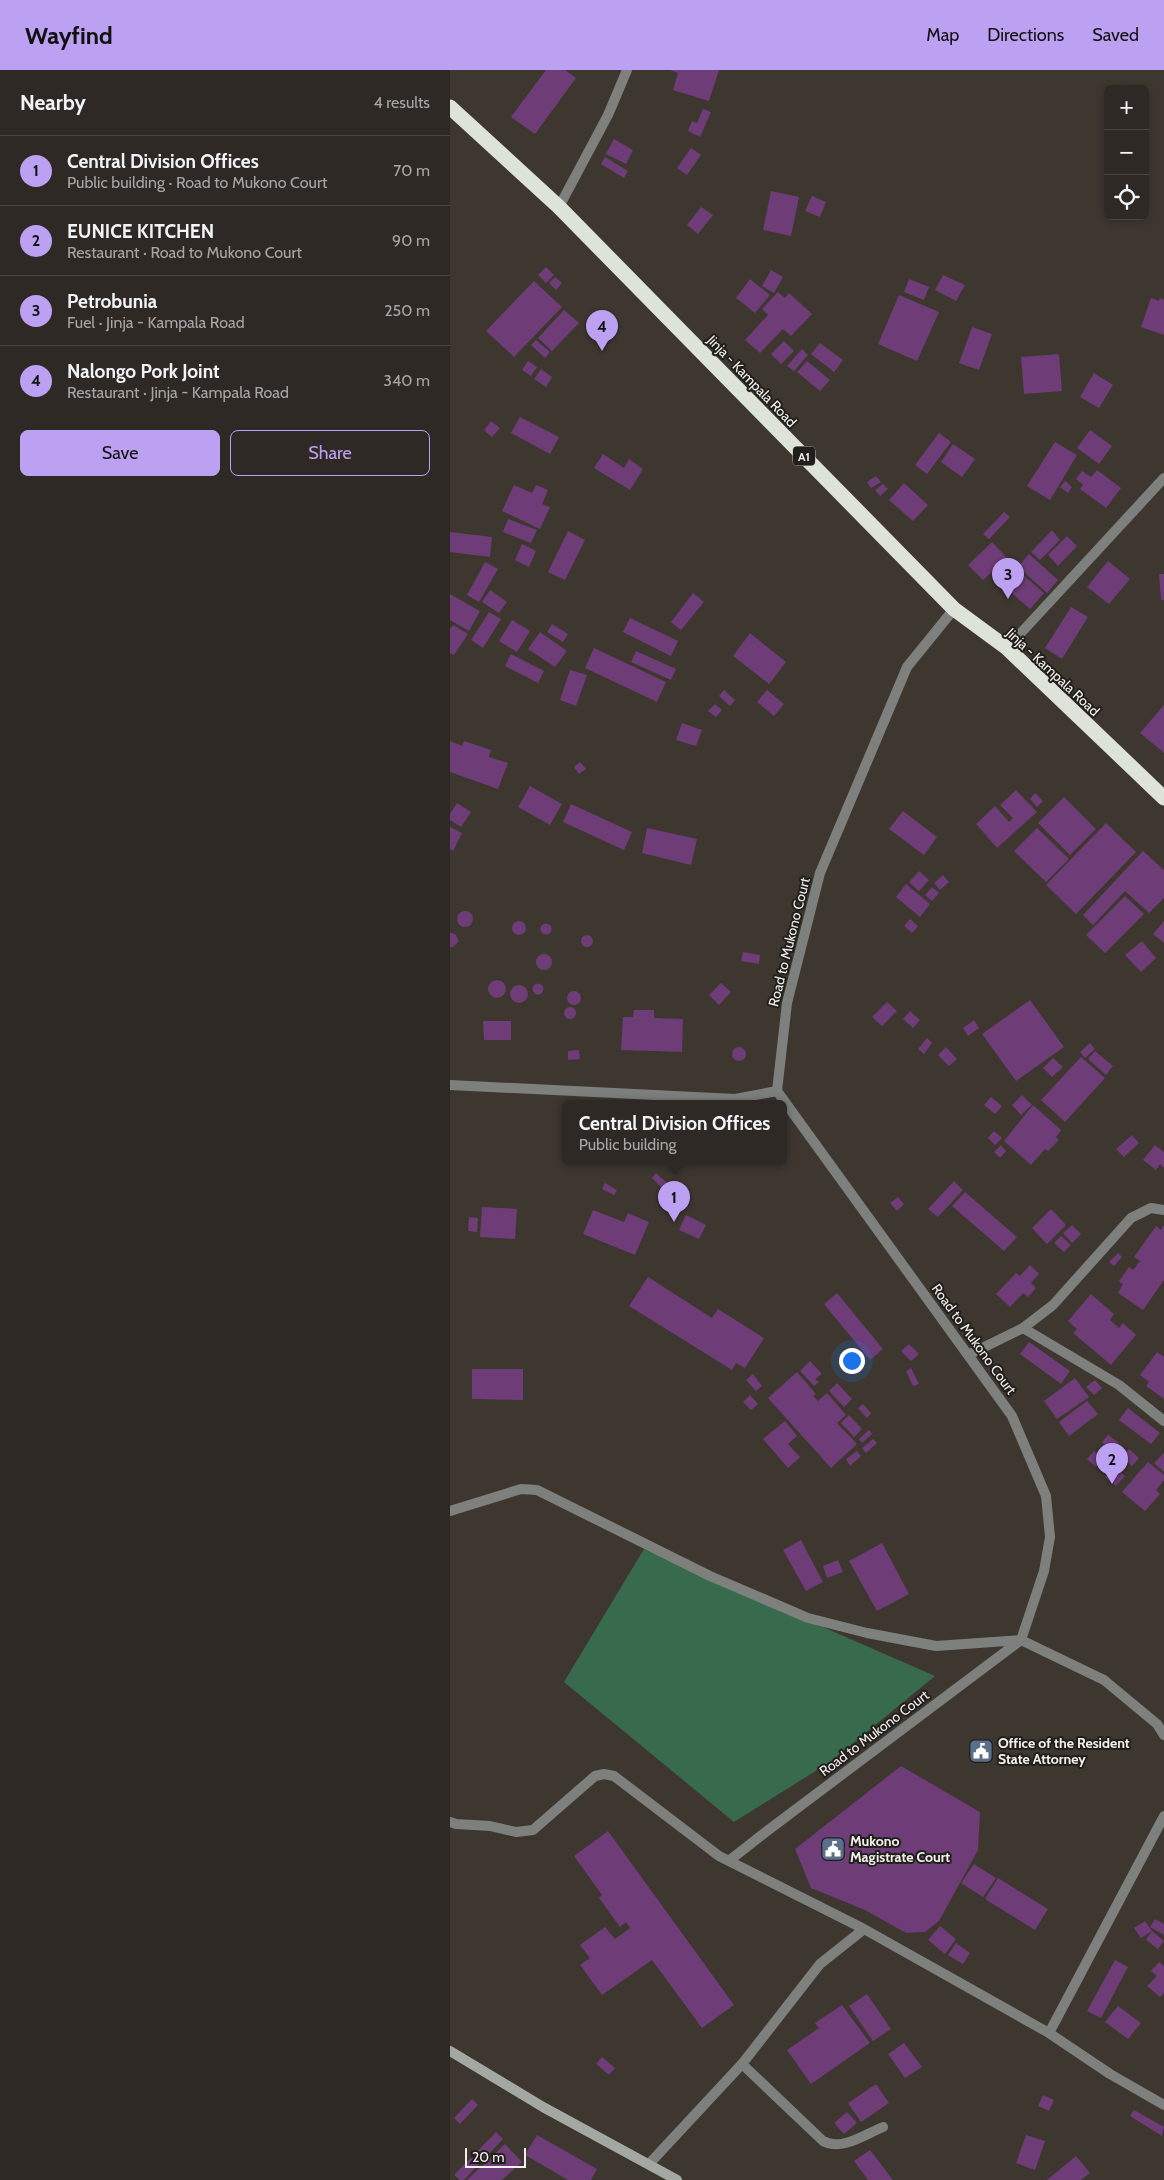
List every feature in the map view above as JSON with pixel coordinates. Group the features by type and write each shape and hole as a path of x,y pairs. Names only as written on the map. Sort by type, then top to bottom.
{"highway":[{"name":"Jinja - Kampala Road","path":"450,107 559,207 954,609 1007,648 1164,798"}],"street":[{"path":"559,207 608,115 627,70"},
{"path":"1007,648 1164,478"},
{"name":"Road to Mukono Court","path":"784,1100 777,1091 787,1003 820,873 907,668 954,609"},
{"path":"450,1085 735,1100 777,1091"},
{"name":"Road to Mukono Court","path":"730,1860 766,1830 1022,1640 1044,1571 1050,1537 1046,1496 1012,1416 787,1105"},
{"path":"968,1355 1023,1328 1053,1305 1131,1218 1151,1208 1164,1210"},
{"path":"1023,1328 1119,1385 1164,1421"},
{"path":"450,1511 521,1489 537,1490 710,1576 808,1618 868,1633 936,1646 1022,1640 1104,1680 1157,1724 1164,1735"},
{"path":"450,1822 490,1826 516,1832 532,1830 595,1776 604,1774 614,1776 719,1856 864,1929 1049,2034 1110,2074 1164,2105"},
{"path":"1049,2034 1164,1816"},
{"path":"649,2164 742,2064 820,1964 864,1929"},
{"path":"450,2050 543,2107 677,2180"},
{"path":"742,2064 823,2140 831,2145 840,2145 883,2127"}],"green space":[{"path":"644,1549 935,1676 830,1762 734,1822 564,1682"}],"building":[{"path":"546,70 565,70 576,78 535,134 511,117"},
{"path":"670,70 719,70 709,101 673,90 678,73"},
{"path":"703,109 711,112 700,137 688,131 692,121 697,123"},
{"path":"614,139 633,150 626,164 606,154"},
{"path":"691,148 701,155 687,175 677,168"},
{"path":"605,157 628,171 624,178 601,164"},
{"path":"771,191 799,197 791,236 763,230"},
{"path":"812,196 826,202 820,217 805,211"},
{"path":"701,207 713,215 698,234 687,225"},
{"path":"546,267 554,275 546,283 538,275"},
{"path":"771,270 783,277 774,293 762,286"},
{"path":"943,275 965,285 956,301 935,290"},
{"path":"555,277 562,283 556,290 549,283"},
{"path":"750,279 770,295 755,313 736,298"},
{"path":"909,279 929,287 924,300 904,292"},
{"path":"534,281 562,307 514,357 486,331"},
{"path":"778,292 785,298 789,293 812,314 791,336 783,329 760,353 745,340 768,315 762,309"},
{"path":"899,295 939,312 917,361 878,344"},
{"path":"1151,298 1159,301 1160,298 1164,300 1164,335 1141,327"},
{"path":"564,310 579,323 552,351 538,338"},
{"path":"972,327 992,334 979,370 959,363"},
{"path":"536,340 550,352 545,358 531,345"},
{"path":"784,341 794,351 781,364 771,354"},
{"path":"820,343 843,360 834,372 811,354"},
{"path":"802,349 808,355 794,371 787,366"},
{"path":"1059,354 1062,391 1024,394 1021,357"},
{"path":"528,361 537,367 531,376 522,370"},
{"path":"807,361 830,380 820,391 797,372"},
{"path":"541,369 552,377 546,387 534,379"},
{"path":"1094,373 1113,385 1099,408 1080,397"},
{"path":"520,417 559,437 550,454 511,433"},
{"path":"491,421 500,428 492,437 484,430"},
{"path":"1090,430 1112,446 1099,464 1077,448"},
{"path":"939,433 951,442 927,474 915,465"},
{"path":"1055,442 1077,455 1050,500 1027,486"},
{"path":"953,444 975,459 962,477 941,462"},
{"path":"603,454 624,468 629,459 643,469 630,490 594,468"},
{"path":"1097,470 1121,488 1106,508 1080,489 1083,485 1076,479 1082,471 1091,477"},
{"path":"876,476 881,482 871,488 867,482"},
{"path":"1065,481 1072,487 1068,493 1060,487"},
{"path":"904,483 928,505 913,521 889,500"},
{"path":"883,484 888,489 880,496 875,490"},
{"path":"514,485 532,493 536,485 548,490 542,504 550,507 540,529 502,511"},
{"path":"1004,512 1010,517 989,539 983,534"},
{"path":"508,519 537,530 531,543 503,532"},
{"path":"1052,530 1060,540 1040,560 1031,552"},
{"path":"568,531 585,540 565,580 548,572"},
{"path":"450,532 492,537 490,557 450,552"},
{"path":"1067,536 1077,546 1058,566 1048,555"},
{"path":"992,542 1007,558 983,580 968,565"},
{"path":"522,544 536,551 529,567 515,560"},
{"path":"1029,554 1058,580 1047,593 1018,567"},
{"path":"1108,561 1130,579 1109,604 1087,587"},
{"path":"485,562 498,569 479,602 467,595"},
{"path":"1014,567 1044,593 1030,609 1000,583"},
{"path":"1159,574 1164,574 1164,600 1161,600"},
{"path":"490,590 507,602 499,613 482,602"},
{"path":"693,593 704,602 681,630 671,622"},
{"path":"450,594 480,611 469,631 450,620"},
{"path":"1071,607 1088,617 1062,659 1045,648"},
{"path":"489,612 501,619 483,648 471,640"},
{"path":"630,618 678,641 671,656 623,632"},
{"path":"512,620 530,631 517,652 499,641"},
{"path":"552,624 568,634 563,642 547,632"},
{"path":"453,625 468,634 454,655 450,653 450,629"},
{"path":"540,632 567,651 555,667 528,649"},
{"path":"750,633 786,662 769,684 733,656"},
{"path":"594,648 666,682 657,702 585,668"},
{"path":"636,651 676,669 671,680 631,662"},
{"path":"511,654 544,671 538,683 505,666"},
{"path":"570,670 587,675 576,706 560,700"},
{"path":"724,690 735,700 730,706 719,696"},
{"path":"767,690 784,704 774,716 757,702"},
{"path":"715,704 722,710 716,717 708,711"},
{"path":"1164,705 1164,753 1140,733"},
{"path":"682,723 702,730 696,746 676,740"},
{"path":"450,741 462,746 464,741 491,750 489,757 508,763 498,789 450,772"},
{"path":"580,762 586,769 579,774 574,767"},
{"path":"530,786 562,804 550,825 518,807"},
{"path":"1016,790 1037,812 997,848 976,824 995,806 1009,822 1013,818 1000,805"},
{"path":"1035,793 1043,801 1037,807 1030,799"},
{"path":"1064,797 1096,829 1070,855 1038,823"},
{"path":"457,803 471,812 461,827 450,820 450,814"},
{"path":"571,804 632,832 624,850 563,822"},
{"path":"903,811 937,837 924,855 889,829"},
{"path":"1106,823 1136,852 1076,914 1046,885"},
{"path":"450,827 462,833 453,851 450,849"},
{"path":"647,828 697,839 691,865 642,853"},
{"path":"1037,828 1069,859 1046,882 1014,851"},
{"path":"1143,851 1164,870 1164,898 1149,913 1125,891 1093,925 1083,915"},
{"path":"919,871 929,880 919,891 909,882"},
{"path":"943,875 949,882 940,890 934,883"},
{"path":"906,884 930,904 920,917 896,897"},
{"path":"932,887 939,893 932,901 925,895"},
{"path":"1125,896 1144,914 1105,953 1086,935"},
{"path":"465,911 473,919 465,927 457,919"},
{"path":"910,919 918,926 912,933 904,926"},
{"path":"516,921 522,921 526,928 522,935 516,935 512,931 512,925"},
{"path":"1164,921 1164,943 1153,934"},
{"path":"546,923 552,929 546,935 540,929"},
{"path":"450,933 455,934 459,941 453,947 450,947"},
{"path":"585,935 589,935 593,941 589,947 585,947 581,943 581,939"},
{"path":"1142,941 1156,958 1141,972 1125,955"},
{"path":"743,952 760,955 759,964 741,961"},
{"path":"544,954 552,962 544,970 536,962"},
{"path":"497,980 503,983 506,989 503,995 497,998 491,995 488,989 491,983"},
{"path":"538,983 544,989 538,995 532,989"},
{"path":"721,983 731,992 719,1005 709,995"},
{"path":"519,985 525,988 528,994 525,1000 519,1003 513,1000 510,994 513,988"},
{"path":"571,991 577,991 581,998 577,1005 571,1005 567,1001 567,995"},
{"path":"1030,1000 1064,1047 1016,1081 982,1034"},
{"path":"887,1002 897,1011 882,1026 872,1017"},
{"path":"570,1007 576,1013 570,1019 564,1013"},
{"path":"634,1010 654,1010 654,1018 683,1019 682,1052 621,1050 623,1017 633,1017"},
{"path":"910,1011 920,1020 913,1028 903,1019"},
{"path":"974,1020 979,1028 968,1036 963,1028"},
{"path":"483,1021 511,1021 511,1040 484,1040"},
{"path":"927,1038 932,1043 924,1054 918,1049"},
{"path":"1090,1043 1095,1049 1085,1058 1080,1052"},
{"path":"736,1047 742,1047 746,1054 742,1061 736,1061 732,1057 732,1051"},
{"path":"946,1047 957,1059 949,1066 938,1055"},
{"path":"579,1050 580,1059 568,1060 568,1051"},
{"path":"1095,1051 1113,1066 1106,1075 1088,1059"},
{"path":"1081,1057 1105,1078 1065,1122 1041,1100"},
{"path":"1053,1058 1063,1067 1052,1077 1043,1068"},
{"path":"1022,1095 1032,1105 1021,1115 1012,1105"},
{"path":"991,1097 1002,1106 995,1114 984,1105"},
{"path":"1033,1105 1061,1130 1056,1137 1059,1140 1048,1151 1045,1149 1031,1165 1004,1141"},
{"path":"994,1131 1002,1138 995,1145 988,1138"},
{"path":"1132,1135 1139,1143 1124,1157 1116,1149"},
{"path":"1001,1145 1006,1151 1000,1158 994,1152"},
{"path":"1155,1145 1164,1152 1164,1168 1160,1164 1156,1170 1143,1160"},
{"path":"656,1173 667,1183 662,1188 652,1178"},
{"path":"954,1181 963,1190 938,1217 928,1209"},
{"path":"605,1183 617,1190 614,1195 602,1189"},
{"path":"965,1192 1017,1237 1004,1251 952,1206"},
{"path":"898,1197 904,1204 897,1211 890,1203"},
{"path":"482,1207 517,1209 515,1239 480,1237"},
{"path":"1051,1209 1066,1225 1047,1244 1032,1228"},
{"path":"593,1210 624,1222 628,1213 649,1222 635,1255 583,1234"},
{"path":"686,1215 706,1225 699,1239 679,1230"},
{"path":"469,1217 478,1218 477,1232 468,1231"},
{"path":"1072,1225 1081,1234 1072,1243 1063,1233"},
{"path":"1164,1225 1164,1280 1143,1310 1118,1293 1123,1284 1119,1281 1129,1267 1133,1270 1140,1261 1134,1257 1156,1226 1161,1230"},
{"path":"1061,1236 1071,1245 1064,1252 1054,1243"},
{"path":"1118,1253 1122,1257 1114,1266 1109,1262"},
{"path":"1030,1265 1039,1274 1031,1283 1036,1288 1028,1297 1023,1293 1010,1307 996,1294 1016,1273 1020,1276"},
{"path":"648,1277 712,1318 718,1309 764,1338 745,1368 736,1363 732,1370 629,1306"},
{"path":"837,1293 883,1349 870,1360 824,1304"},
{"path":"1091,1294 1114,1314 1110,1320 1119,1328 1123,1323 1136,1335 1111,1365 1073,1333 1077,1329 1068,1321"},
{"path":"1029,1342 1070,1371 1061,1384 1020,1354"},
{"path":"909,1344 919,1354 911,1361 901,1351"},
{"path":"1157,1352 1164,1357 1164,1399 1146,1386 1149,1382 1140,1375"},
{"path":"810,1361 822,1374 815,1379 819,1382 814,1386 800,1371"},
{"path":"911,1368 919,1384 913,1386 906,1371"},
{"path":"472,1369 523,1369 523,1400 472,1399"},
{"path":"797,1372 816,1394 813,1396 818,1401 827,1393 846,1415 837,1423 857,1444 831,1468 768,1398"},
{"path":"753,1374 762,1386 756,1391 746,1380"},
{"path":"1075,1378 1089,1397 1057,1419 1044,1401"},
{"path":"1095,1380 1102,1388 1094,1395 1086,1387"},
{"path":"837,1383 852,1399 844,1407 829,1391"},
{"path":"750,1395 758,1404 751,1410 743,1402"},
{"path":"1087,1401 1098,1414 1069,1436 1059,1422"},
{"path":"863,1404 871,1413 867,1418 858,1408"},
{"path":"1128,1408 1160,1433 1151,1444 1119,1420"},
{"path":"849,1415 862,1429 854,1437 841,1423"},
{"path":"785,1421 797,1436 788,1444 800,1457 788,1468 763,1439"},
{"path":"869,1430 872,1434 862,1443 859,1439"},
{"path":"1108,1435 1119,1443 1112,1451 1102,1442"},
{"path":"873,1439 877,1443 866,1453 862,1448"},
{"path":"1129,1449 1139,1458 1132,1466 1122,1457"},
{"path":"857,1451 861,1456 850,1466 846,1459"},
{"path":"1094,1451 1103,1459 1096,1467 1087,1459"},
{"path":"1164,1453 1164,1472 1154,1463"},
{"path":"1148,1462 1164,1475 1164,1480 1156,1490 1160,1494 1145,1511 1122,1492"},
{"path":"1115,1467 1125,1476 1116,1486 1105,1477"},
{"path":"801,1540 823,1582 806,1591 783,1550"},
{"path":"882,1543 909,1594 877,1611 849,1561"},
{"path":"838,1560 843,1572 827,1578 823,1566"},
{"name":"Mukono Magistrate Court","path":"901,1766 980,1812 978,1850 939,1921 925,1932 906,1933 865,1910 811,1888 795,1849"},
{"path":"608,1831 734,2005 702,2028 652,1960 602,1995 580,1965 590,1958 580,1945 605,1927 615,1939 630,1928 626,1922 620,1927 599,1898 602,1895 574,1856"},
{"path":"974,1864 996,1878 983,1897 961,1883"},
{"path":"998,1878 1048,1909 1035,1930 985,1899"},
{"path":"1155,1919 1164,1924 1164,1935 1150,1927"},
{"path":"1145,1921 1152,1931 1141,1938 1134,1928"},
{"path":"940,1926 956,1939 945,1954 928,1940"},
{"path":"1152,1931 1164,1941 1158,1949 1146,1940"},
{"path":"956,1943 970,1953 963,1964 948,1955"},
{"path":"1115,1960 1128,1967 1101,2018 1087,2011"},
{"path":"1159,1962 1164,1966 1164,1993 1160,1997 1147,1986 1157,1976 1151,1971"},
{"path":"867,1994 891,2029 873,2041 849,2006"},
{"path":"842,2005 870,2043 811,2084 787,2050 819,2028 815,2023"},
{"path":"1118,2006 1141,2023 1128,2039 1105,2022"},
{"path":"904,2043 922,2067 905,2078 888,2054"},
{"path":"602,2057 615,2068 609,2075 596,2064"},
{"path":"876,2084 889,2103 861,2122 848,2103"},
{"path":"1043,2095 1054,2100 1049,2111 1038,2106"},
{"path":"472,2099 478,2105 460,2124 454,2118"},
{"path":"1134,2110 1164,2127 1162,2136 1130,2116"},
{"path":"847,2112 857,2123 844,2134 834,2123"},
{"path":"496,2132 503,2139 464,2180 460,2180 454,2175"},
{"path":"537,2135 597,2169 591,2180 568,2180 525,2155"},
{"path":"1026,2135 1045,2141 1035,2170 1016,2163"},
{"path":"505,2144 522,2162 502,2180 467,2180"},
{"path":"870,2150 893,2180 868,2180 854,2161"},
{"path":"1076,2156 1090,2173 1081,2180 1047,2180"}],"place":[{"name":"Nalongo Pork Joint","path":"602,351"},
{"name":"Petrobunia","path":"1008,599"},
{"name":"Central Division Offices","path":"674,1222"},
{"name":"EUNICE KITCHEN","path":"1112,1484"},
{"name":"Office of the Resident State Attorney","path":"981,1751"},
{"name":"Mukono Magistrate Court","path":"833,1849"}]}
